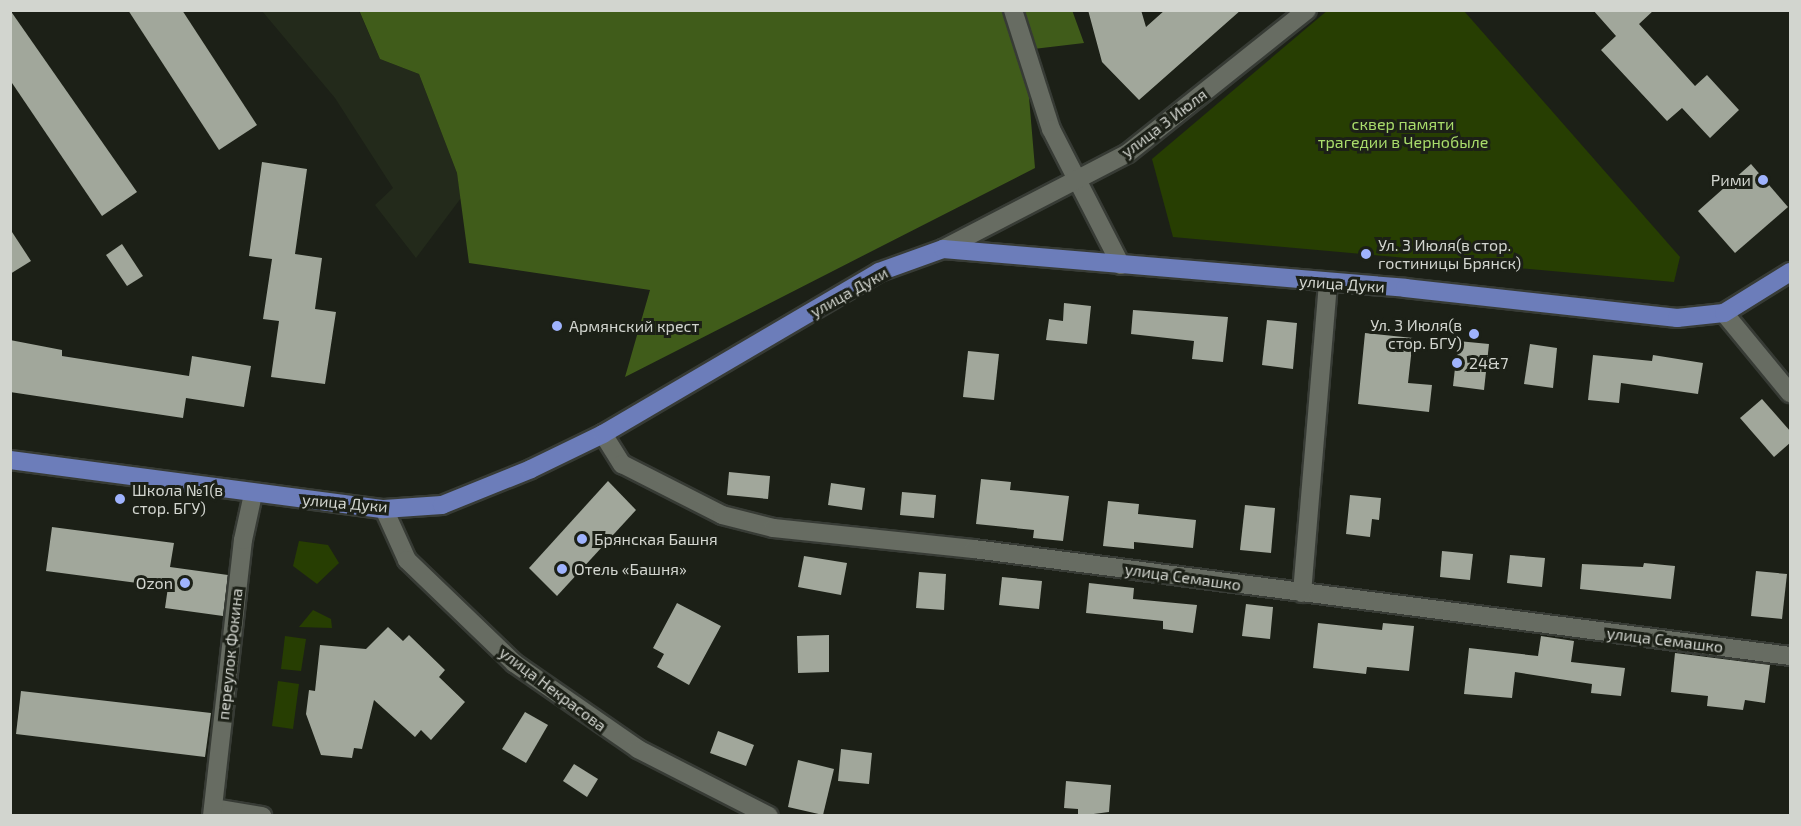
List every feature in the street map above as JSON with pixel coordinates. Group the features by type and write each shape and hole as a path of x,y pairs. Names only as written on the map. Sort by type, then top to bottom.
{"main road":[{"name":"улица Дуки","path":"10,460 253,494 384,509 442,505 603,434 879,272 943,249 1677,318 1724,313 1791,272"}],"street":[{"path":"1013,10 1051,129 1121,265"},
{"name":"улица 3 Июля","path":"943,249 1128,153 1307,10"},
{"path":"1302,593 1328,284"},
{"path":"1724,313 1791,393"},
{"name":"улица Семашко","path":"603,434 622,464 723,516 773,528 974,549 1791,656"},
{"name":"переулок Фокина","path":"212,812 243,540 253,494"},
{"name":"улица Некрасова","path":"384,509 407,560 514,663 631,745 769,816"},
{"path":"212,812 262,816"}],"shaded area":[{"path":"262,11 359,11 380,59 419,74 457,173 461,198 416,258 375,205 393,188 335,98"}],"green space":[{"path":"359,10 1072,10 1084,43 1025,50 1035,168 625,377 650,290 469,263 457,173 419,74 380,59"},
{"name":"сквер памяти трагедии в Чернобыле","path":"1328,10 1464,11 1680,257 1674,282 1173,237 1152,159"},
{"path":"299,541 328,545 339,563 317,584 293,566"},
{"path":"313,610 331,619 332,628 299,627"},
{"path":"285,636 306,639 301,671 281,669"},
{"path":"278,681 299,684 293,729 272,726"}],"building":[{"path":"10,10 137,192 102,216 10,80"},
{"path":"128,10 182,10 257,125 219,150"},
{"path":"1088,10 1141,10 1146,27 1165,10 1241,10 1139,100 1102,62"},
{"path":"1593,10 1654,10 1639,24 1695,86 1707,75 1739,110 1710,138 1682,108 1667,121 1601,50 1616,36"},
{"path":"262,162 307,169 295,254 322,258 315,309 336,312 325,384 271,377 279,321 263,319 272,259 249,256"},
{"path":"1751,164 1788,207 1735,253 1698,211"},
{"path":"10,229 31,261 10,274"},
{"path":"122,244 143,276 127,286 106,255"},
{"path":"1064,303 1091,306 1087,344 1046,340 1049,319 1063,321"},
{"path":"1133,310 1228,317 1223,362 1192,359 1194,341 1131,334"},
{"path":"1267,320 1297,323 1293,369 1262,365"},
{"path":"1365,333 1413,338 1408,383 1432,385 1429,412 1358,404"},
{"path":"10,340 62,350 62,356 189,376 192,356 251,366 244,407 186,398 183,418 10,392"},
{"path":"1458,341 1489,344 1484,390 1453,386"},
{"path":"1530,344 1557,348 1553,388 1524,384"},
{"path":"968,351 999,354 994,400 963,397"},
{"path":"1593,355 1652,361 1653,355 1703,363 1698,394 1621,383 1619,403 1588,400"},
{"path":"1762,399 1791,432 1791,442 1774,457 1740,418"},
{"path":"729,472 770,476 768,499 727,495"},
{"path":"981,479 1011,482 1010,490 1069,496 1063,541 1033,538 1034,530 976,524"},
{"name":"Брянская Башня","path":"608,481 636,510 557,596 529,568"},
{"path":"831,483 865,488 862,510 828,505"},
{"path":"902,492 936,495 934,518 900,515"},
{"path":"1350,495 1381,498 1379,520 1372,519 1370,537 1346,534"},
{"path":"1108,501 1139,504 1138,514 1196,520 1193,548 1134,542 1134,549 1103,546"},
{"path":"1245,505 1275,508 1271,553 1240,550"},
{"path":"52,527 174,543 170,567 228,575 223,616 165,608 168,587 46,571"},
{"path":"1442,551 1473,554 1470,580 1440,577"},
{"path":"1510,555 1545,558 1542,587 1507,583"},
{"path":"804,556 847,563 841,595 798,587"},
{"path":"1644,563 1675,566 1671,599 1580,589 1582,564 1643,567"},
{"path":"1756,571 1787,574 1782,619 1751,616"},
{"path":"919,572 946,574 944,610 916,608"},
{"path":"1002,577 1042,581 1039,609 999,605"},
{"path":"1089,583 1134,588 1133,599 1197,605 1193,633 1163,629 1163,621 1086,613"},
{"path":"677,603 721,626 689,685 657,667 664,654 653,648"},
{"path":"1246,604 1273,607 1270,639 1242,636"},
{"path":"1318,623 1382,630 1383,623 1414,626 1409,671 1367,667 1366,674 1313,668"},
{"path":"388,627 403,641 409,635 445,670 439,677 465,702 431,740 421,730 415,737 374,700 362,749 354,748 352,758 321,755 306,714 309,690 315,691 320,645 366,649"},
{"path":"829,635 829,672 798,673 797,636"},
{"path":"1541,636 1574,641 1571,662 1625,668 1621,696 1591,693 1592,684 1515,672 1512,698 1464,694 1469,648 1538,656"},
{"path":"1675,653 1770,665 1765,703 1745,700 1743,710 1707,706 1708,696 1671,692"},
{"path":"21,691 211,713 205,757 16,734"},
{"path":"525,712 548,725 526,763 502,749"},
{"path":"718,731 754,745 746,766 710,753"},
{"path":"841,749 872,753 869,784 838,781"},
{"path":"798,760 834,769 823,815 788,807"},
{"path":"574,764 598,779 587,797 563,781"},
{"path":"1066,781 1111,785 1109,812 1078,816 1078,809 1064,808"}],"place":[{"name":"Рими","path":"1763,180"},
{"name":"Ул. 3 Июля(в стор. гостиницы Брянск)","path":"1366,254"},
{"name":"Армянский крест","path":"557,326"},
{"name":"Ул. 3 Июля(в стор. БГУ)","path":"1474,334"},
{"name":"24&7","path":"1457,363"},
{"name":"Школа №1(в стор. БГУ)","path":"120,499"},
{"name":"Брянская Башня","path":"582,539"},
{"name":"Отель «Башня»","path":"562,569"},
{"name":"Ozon","path":"185,583"}]}
